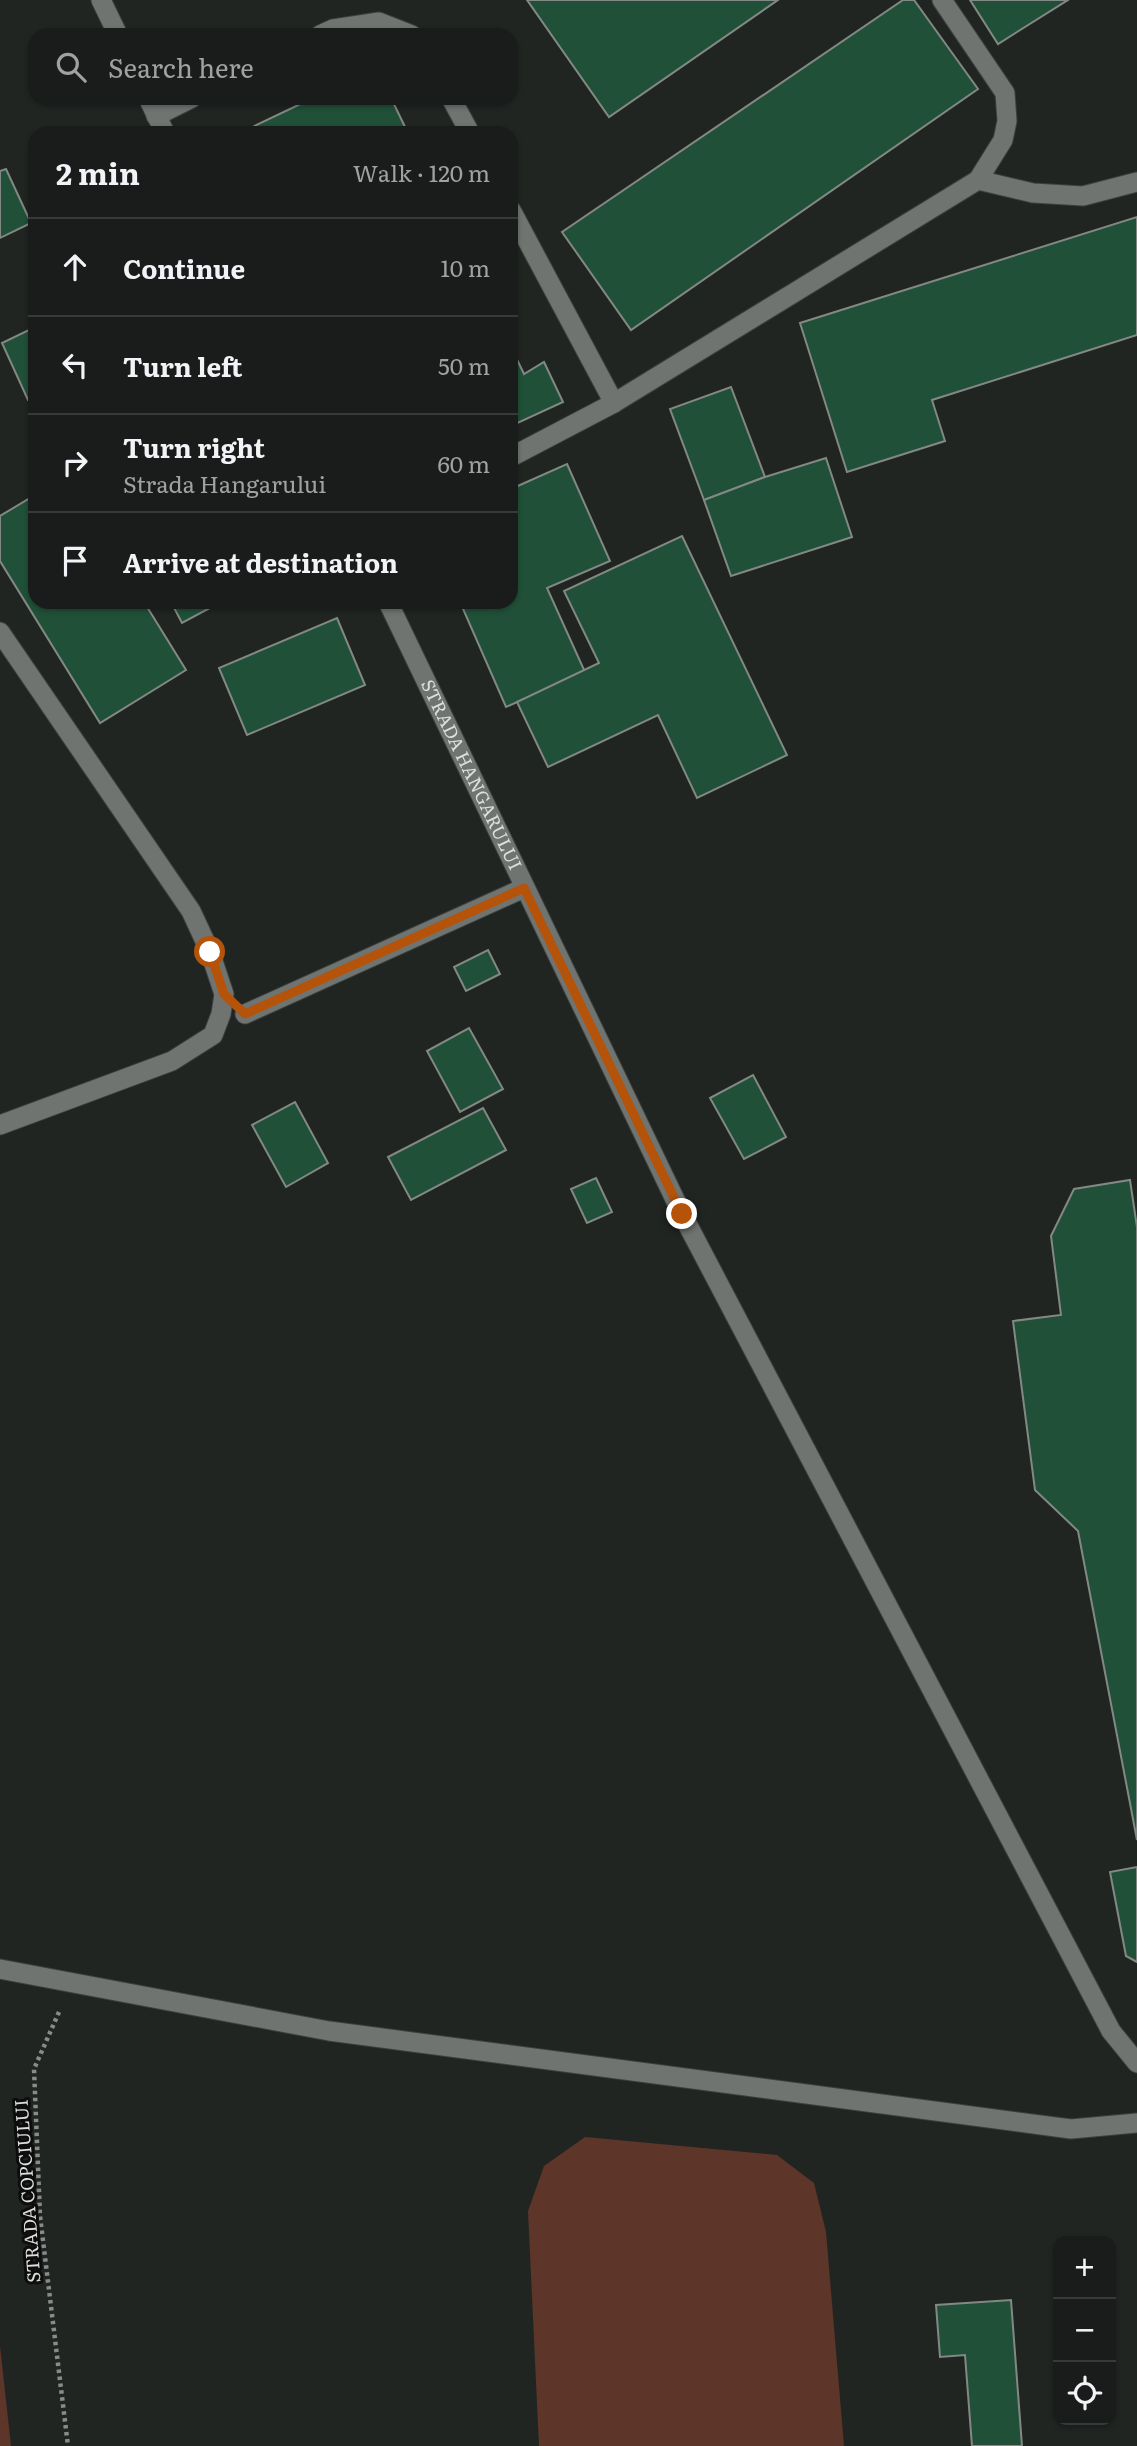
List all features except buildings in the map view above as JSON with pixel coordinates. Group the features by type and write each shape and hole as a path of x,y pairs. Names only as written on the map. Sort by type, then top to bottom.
{"street":[{"path":"101,0 115,28"},
{"path":"518,453 614,403 978,180 1003,140 1007,121 1005,93 942,0"},
{"path":"340,28 379,22 394,28"},
{"path":"156,116 178,105"},
{"path":"456,105 466,126"},
{"path":"978,180 1033,193 1083,196 1137,182"},
{"path":"518,223 614,403"},
{"name":"STRADA HANGARULUI","path":"391,609 682,1214 1111,2031 1137,2063"},
{"path":"0,632 191,911 210,952 224,994 221,1014 213,1035"},
{"path":"0,1125 172,1061 245,1014 524,888"},
{"path":"224,994 245,1014"},
{"path":"0,1969 328,2031 1071,2129 1137,2123"}],"path":[{"name":"STRADA COPCIULUI","path":"68,2446 40,2216 34,2069 73,1982"}],"shaded area":[{"path":"585,2137 777,2155 814,2183 826,2232 844,2446 539,2446 528,2211 544,2166"},
{"path":"0,2346 11,2446 0,2446"}],"route":[{"path":"210,952 224,994 245,1014 524,888 682,1214"}]}
